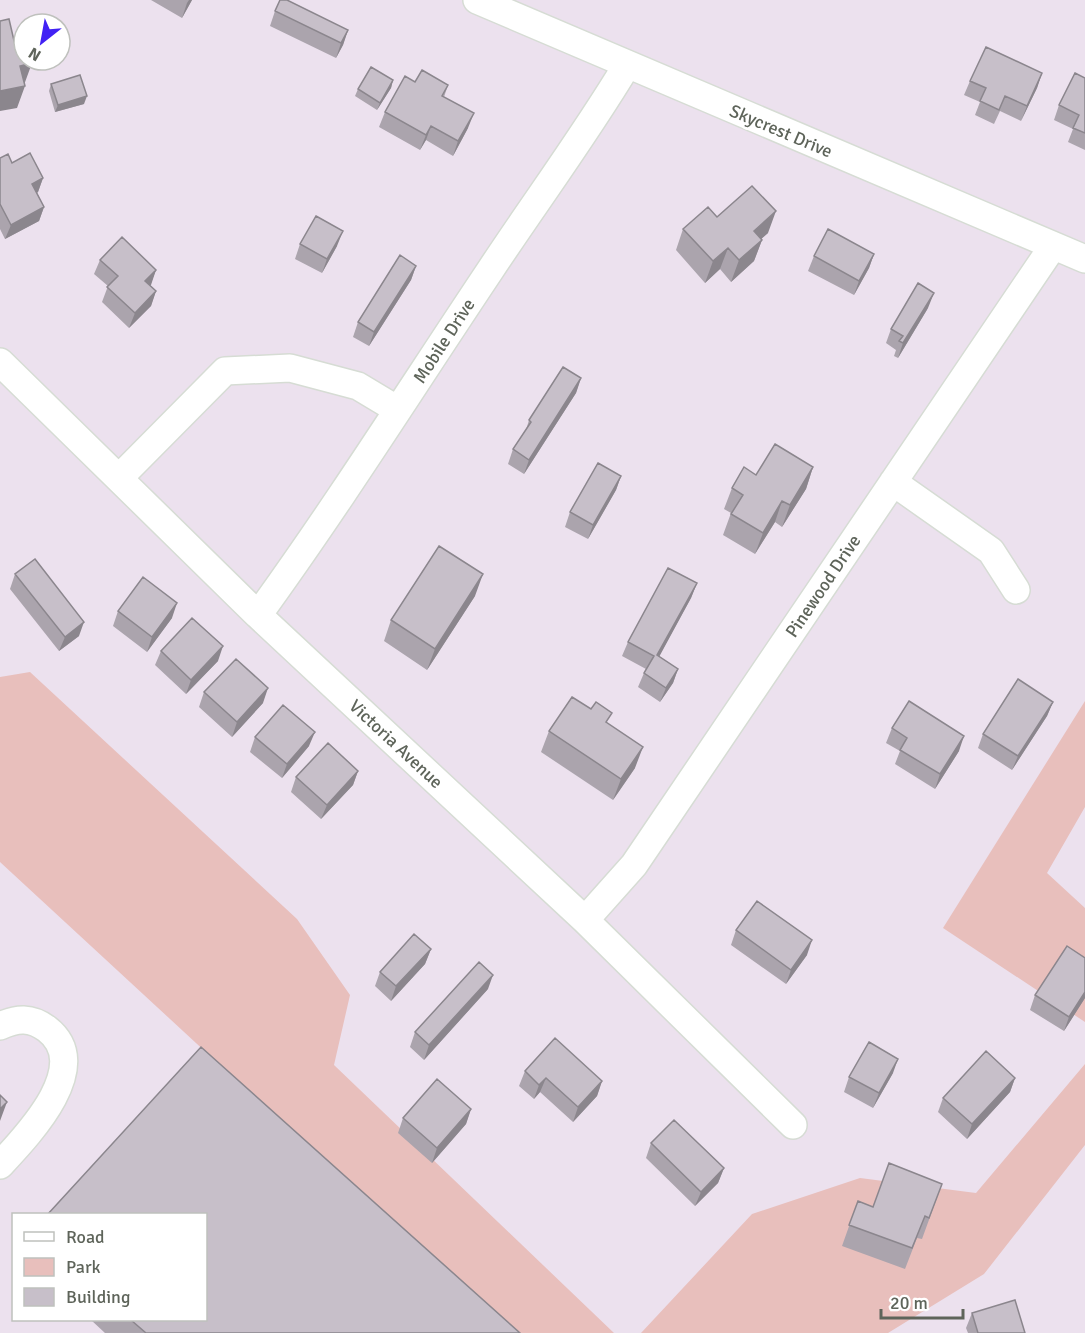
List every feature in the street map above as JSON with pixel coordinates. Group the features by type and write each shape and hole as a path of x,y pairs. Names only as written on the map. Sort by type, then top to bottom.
{"street":[{"name":"Skycrest Drive","path":"477,0 1085,259"},
{"name":"Mobile Drive","path":"258,615 325,522 600,111 627,65"},
{"name":"Pinewood Drive","path":"585,920 634,865 1053,246"},
{"name":"Victoria Avenue","path":"0,362 258,615 585,920 793,1125"},
{"path":"119,478 225,371 290,368 358,386 398,410"},
{"path":"893,482 991,551 1016,590"},
{"path":"0,1026 14,1019 30,1019 46,1028 58,1039 64,1059 58,1089 34,1128 0,1165"}],"green space":[{"path":"30,672 297,919 350,995 334,1065 614,1333 510,1333 0,862 0,677"},
{"path":"1085,701 1085,807 1047,873 1085,908 1085,1022 943,928"},
{"path":"1085,1064 1085,1145 984,1274 888,1333 641,1333 752,1214 860,1178 976,1193"}],"building":[{"path":"280,0 287,0 348,30 341,43 275,11"},
{"path":"9,19 12,32 12,72 22,72 25,86 0,91 0,21"},
{"path":"986,47 1042,73 1027,106 1005,96 999,110 980,101 986,88 970,81"},
{"path":"371,67 393,80 380,103 358,89"},
{"path":"422,70 448,85 442,96 474,113 458,141 431,126 426,135 385,112 405,76 415,82"},
{"path":"1075,73 1085,78 1085,133 1073,128 1079,115 1059,105"},
{"path":"80,75 87,96 58,105 51,84"},
{"path":"30,153 43,178 32,184 44,207 11,225 0,204 0,158 8,154 12,163"},
{"path":"752,186 776,211 754,231 762,240 739,260 728,248 713,261 683,229 708,207 717,217"},
{"path":"316,216 343,231 327,259 300,244"},
{"path":"828,229 874,254 859,281 814,256"},
{"path":"122,237 156,270 145,281 156,291 135,313 107,287 118,276 100,260"},
{"path":"400,255 416,266 374,332 358,322"},
{"path":"918,283 934,293 903,343 899,341 903,336 891,329"},
{"path":"563,367 581,378 529,460 513,449"},
{"path":"775,444 813,467 790,505 782,501 763,533 731,514 743,495 732,488 744,467 756,475"},
{"path":"598,463 621,476 593,525 570,512"},
{"path":"439,546 483,574 435,649 391,620"},
{"path":"35,559 84,622 65,637 15,574"},
{"path":"668,568 697,583 657,655 678,669 666,688 644,673 654,656 628,642"},
{"path":"143,577 177,603 152,637 118,611"},
{"path":"192,618 223,646 191,680 161,651"},
{"path":"236,659 268,688 237,722 204,692"},
{"path":"1018,679 1053,702 1018,756 983,734"},
{"path":"572,697 591,709 596,702 612,713 606,722 643,747 621,779 549,731"},
{"path":"909,701 964,736 940,774 900,750 907,738 892,728"},
{"path":"283,705 315,732 287,764 255,737"},
{"path":"328,743 358,771 327,805 296,777"},
{"path":"757,901 812,940 791,970 736,930"},
{"path":"414,934 431,949 396,986 380,972"},
{"path":"1067,946 1085,958 1085,992 1069,1017 1035,995"},
{"path":"479,962 493,975 429,1045 415,1032"},
{"path":"555,1038 602,1081 578,1107 546,1078 539,1085 525,1071"},
{"path":"869,1042 898,1059 879,1093 849,1077"},
{"path":"201,1047 520,1333 146,1333 132,1321 207,1321 207,1213 49,1213"},
{"path":"986,1051 1015,1078 972,1124 943,1098"},
{"path":"437,1079 471,1109 437,1148 403,1118"},
{"path":"0,1095 7,1102 0,1109"},
{"path":"674,1120 724,1168 701,1192 651,1143"},
{"path":"889,1163 942,1184 929,1218 925,1216 912,1248 849,1225 858,1201 873,1207"},
{"path":"1015,1300 1025,1333 978,1333 972,1313"}]}
